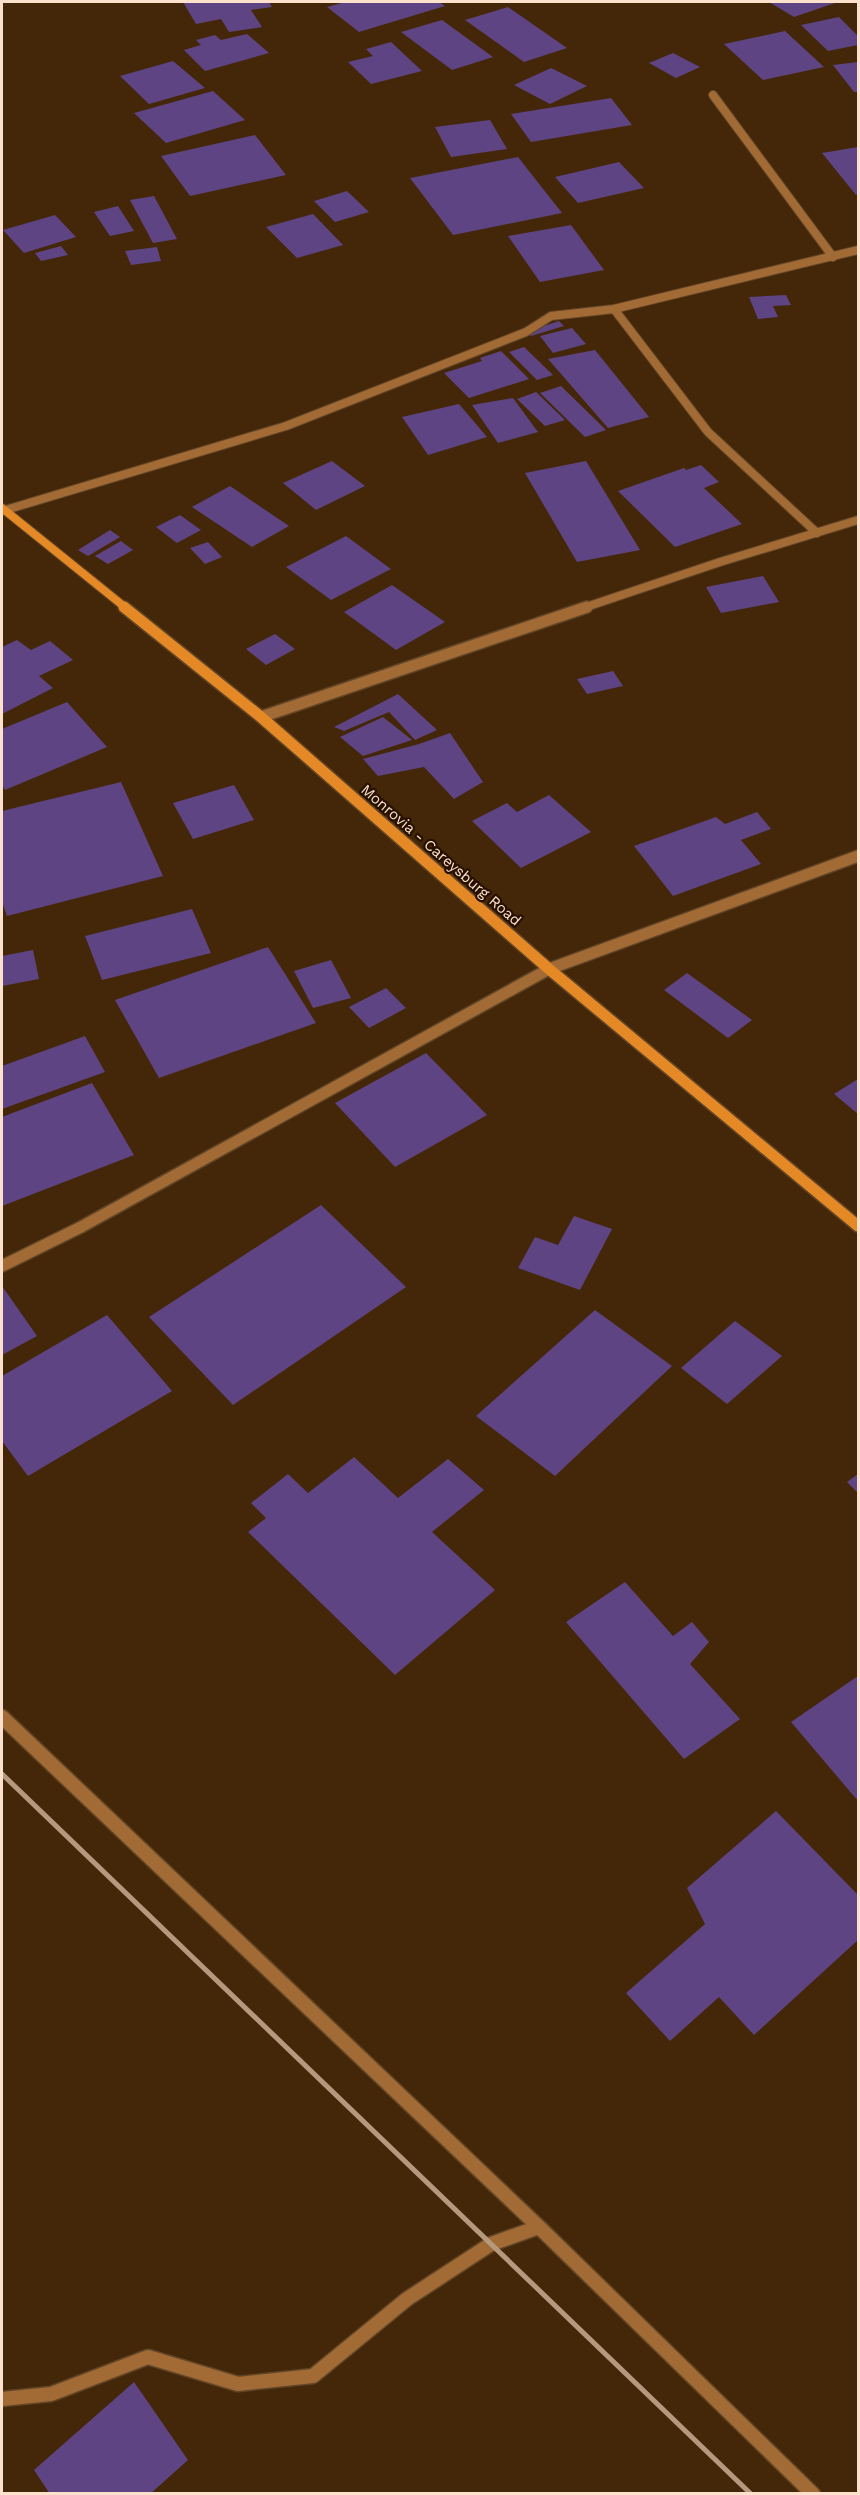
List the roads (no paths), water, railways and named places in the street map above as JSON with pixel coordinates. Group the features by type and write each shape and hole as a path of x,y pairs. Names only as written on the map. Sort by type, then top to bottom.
{"main road":[{"name":"Monrovia - Careysburg Road","path":"2,510 261,717 549,969 858,1226"}],"street":[{"path":"713,95 833,257"},
{"path":"2,510 286,426 526,332 551,316 614,309 858,250"},
{"path":"614,309 708,432 817,533"},
{"path":"261,717 720,562 858,520"},
{"path":"2,1266 81,1227 549,969 858,856"},
{"path":"2,1717 539,2228 813,2493"},
{"path":"2,2399 51,2394 147,2357 237,2384 313,2376 416,2293 492,2244 539,2228"}],"railway":[{"path":"2,1774 751,2494"}]}
